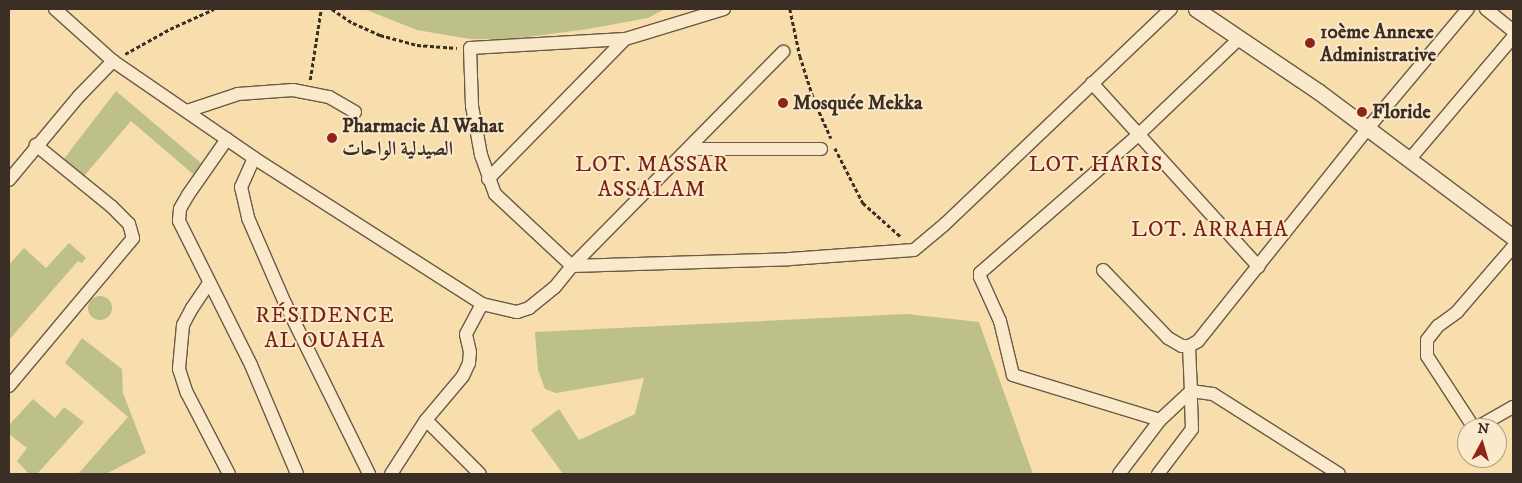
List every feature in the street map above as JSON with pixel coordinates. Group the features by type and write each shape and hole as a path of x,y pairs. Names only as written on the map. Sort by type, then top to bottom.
{"street":[{"path":"55,9 113,61 254,158 482,304 517,312 529,308 555,287 572,266 783,52"},
{"path":"724,9 625,39 470,48 472,106 488,179 495,194 572,266 790,258 914,250 945,224 1171,9"},
{"path":"1196,9 1368,128 1513,237"},
{"path":"1103,270 1168,338 1182,346 1190,346 1198,341 1260,266 1368,128 1468,9"},
{"path":"1486,9 1513,31"},
{"path":"1410,159 1513,37"},
{"path":"1160,420 1013,375 1000,321 980,277 982,269 1138,135 1240,38"},
{"path":"488,179 625,39"},
{"path":"9,180 36,145 113,61"},
{"path":"1092,84 1260,266"},
{"path":"187,111 238,94 293,90 330,97 355,112"},
{"path":"227,138 180,209 179,221 251,366 297,474"},
{"path":"9,386 133,238 129,224 112,206 36,145"},
{"path":"688,149 821,149"},
{"path":"254,158 242,186 248,218 285,303 369,474"},
{"path":"1468,418 1427,356 1428,340 1438,326 1457,312 1513,247"},
{"path":"209,283 183,325 179,369 187,393 229,474"},
{"path":"391,474 426,420 463,376 469,363 470,352 466,334 482,304"},
{"path":"1158,474 1192,429 1190,346"},
{"path":"1119,474 1160,420 1191,391"},
{"path":"1191,391 1213,394 1339,474"},
{"path":"1493,418 1513,407"},
{"path":"426,420 480,474"}],"path":[{"path":"113,61 170,29 214,9"},
{"path":"309,92 316,31 321,9"},
{"path":"332,9 353,23 380,35 417,46 470,48"},
{"path":"790,9 800,56 814,100 853,188 868,208 914,250"}],"green space":[{"path":"364,9 665,9 648,18 588,29 513,39 470,39 417,30"},
{"path":"116,91 201,163 194,175 131,121 83,177 63,160"},
{"path":"69,243 86,258 82,263 78,261 9,340 9,265 24,248 46,268"},
{"path":"100,296 108,300 112,308 108,316 100,320 92,316 88,308 92,300"},
{"path":"907,314 979,322 1033,474 563,474 531,430 559,409 579,440 635,414 644,378 556,393 545,389 538,370 535,332"},
{"path":"82,338 122,369 123,393 146,453 106,474 78,474 128,417 65,363"},
{"path":"33,399 55,418 64,407 84,422 37,474 29,474 17,461 27,448 9,434 9,425"}],"place":[{"name":"10ème Annexe Administrative","path":"1310,43"},
{"name":"Mosquée Mekka","path":"783,103"},
{"name":"Floride","path":"1362,112"},
{"name":"Pharmacie Al Wahat الصيدلية الواحات","path":"332,138"}],"district":[{"name":"LOT. HARIS","path":"1096,165"},
{"name":"LOT. MASSAR ASSALAM","path":"652,176"},
{"name":"LOT. ARRAHA","path":"1210,230"},
{"name":"RÉSIDENCE AL OUAHA","path":"325,328"}]}
